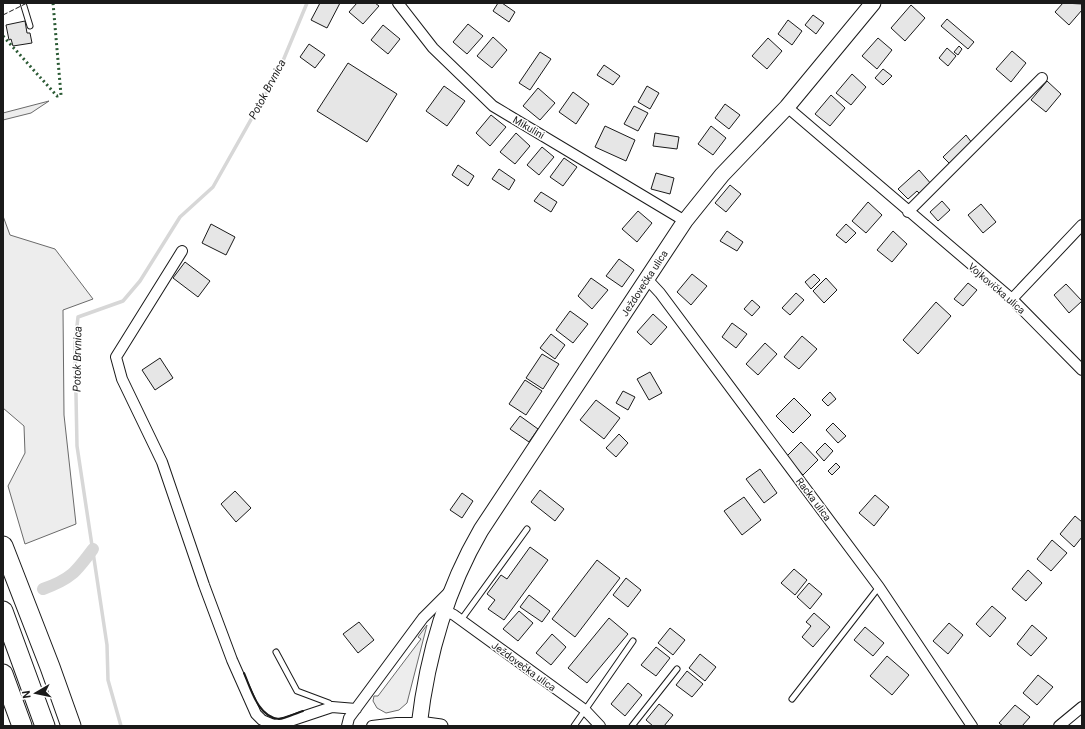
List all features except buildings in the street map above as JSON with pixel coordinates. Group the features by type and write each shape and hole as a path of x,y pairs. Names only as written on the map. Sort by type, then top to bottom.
{"highway":[{"path":"3,546 50,667 71,726"},
{"path":"3,611 45,726"},
{"path":"50,667 64,683 82,726"},
{"path":"3,674 22,726"}],"main road":[{"name":"Ježdovečka ulica","path":"419,724 428,671 444,610 464,559 481,530 685,221 722,174 787,107 873,3"}],"street":[{"name":"Mikulini","path":"398,3 433,48 493,106 685,221"},
{"path":"908,212 1042,78"},
{"name":"Vojkovička ulica","path":"787,107 908,212 1012,299 1082,370"},
{"path":"1012,299 1082,225"},
{"path":"182,251 116,357 122,379 162,462 204,585 232,660 256,714 262,720 274,725 284,724 332,707 356,709"},
{"name":"Racka ulica","path":"647,279 660,293 878,587 972,726"},
{"name":"Ježdovečka ulica","path":"347,726 349,718 423,618 451,590"},
{"name":"Ježdovečka ulica","path":"444,610 461,620 585,710 600,726"},
{"path":"1059,726 1082,707"},
{"path":"372,726 397,723 441,726"}],"lane":[{"path":"23,3 30,26"},
{"path":"461,620 527,529"},
{"path":"792,700 878,587"},
{"path":"574,726 633,641"},
{"path":"276,652 297,691 325,701 332,707"},
{"path":"632,726 677,669"}],"shaded area":[{"path":"49,101 31,113 3,120 3,113"},
{"path":"3,216 10,235 55,249 93,299 63,310 64,415 76,524 25,544 8,486 25,453 24,426 3,408"},
{"path":"427,625 407,703 399,710 386,713 377,708 373,701 374,696 378,696 421,639 418,637"}],"waterway":[{"name":"Potok Brvnica","path":"121,726 108,680 107,645 77,446 75,344 78,317 123,301 140,281 180,217 213,187 280,68 307,3"},
{"path":"43,589 67,578 82,564 93,549"}],"hedge":[{"path":"3,36 57,96 61,95 53,3"}],"fence":[{"path":"3,15 27,3"}],"wall":[{"path":"244,673 256,701 261,708 272,717 279,719 303,711"}]}
